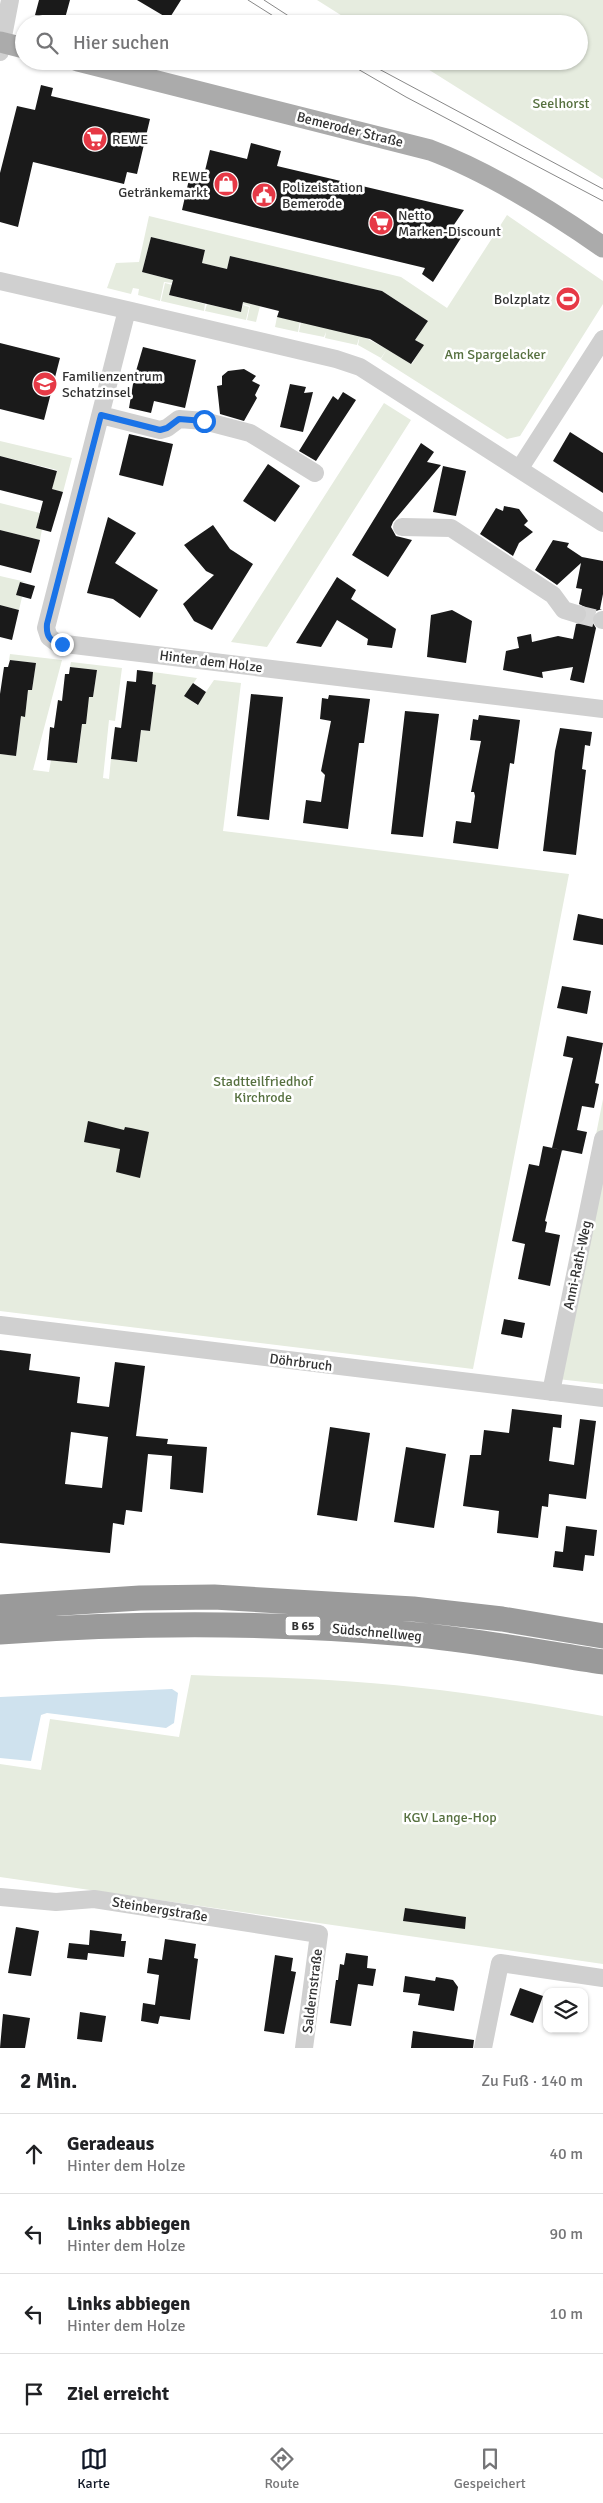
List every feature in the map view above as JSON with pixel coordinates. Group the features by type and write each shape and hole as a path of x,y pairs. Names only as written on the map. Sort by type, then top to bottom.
{"highway":[{"name":"Südschnellweg","path":"0,1607 158,1598 214,1597 303,1601 413,1609 502,1619 603,1636"},
{"name":"Südschnellweg","path":"0,1632 146,1624 220,1623 316,1627 420,1635 603,1662"}],"main road":[{"path":"1,45 15,47"},
{"name":"Bemeroder Straße","path":"114,70 430,150 509,190 603,247"}],"street":[{"path":"1,45 10,0"},
{"path":"0,281 336,359 360,367 603,523"},
{"name":"Hinter dem Holze","path":"127,310 47,624 47,633 53,641 603,708"},
{"path":"520,468 603,339"},
{"path":"101,415 160,430 167,428 179,419 204,421 250,433 315,473"},
{"path":"402,527 451,528 553,595 564,610 577,614"},
{"name":"Anni-Rath-Weg","path":"552,1392 603,1139"},
{"name":"Döhrbruch","path":"0,1325 603,1398"},
{"name":"Steinbergstraße","path":"0,1897 56,1902 94,1899 319,1934"},
{"name":"Saldernstraße","path":"304,2048 319,1934"},
{"path":"483,2048 500,1963 603,1978"}],"green space":[{"name":"Seelhorst","path":"317,0 603,0 603,179 429,70 588,70 588,15 341,15"},
{"name":"Am Spargelacker","path":"507,215 603,281 603,304 520,436 507,439 381,359 387,349 412,364 423,345 415,340 428,321 382,291 230,256 227,269 202,263 205,250 151,237 142,272 173,280 172,283 164,282 160,301 138,295 139,289 133,288 131,294 107,288 116,263 139,262 149,216 401,277 447,308"},
{"path":"165,283 172,285 169,295 205,304 204,311 161,301"},
{"path":"243,302 260,306 256,322 247,320 250,306 243,304"},
{"path":"207,304 241,312 243,305 249,307 246,320 205,311"},
{"path":"277,317 300,321 298,332 275,327"},
{"path":"301,322 360,335 357,345 325,338 326,332 324,337 299,332"},
{"path":"360,335 387,349 381,358 358,345"},
{"path":"384,403 411,420 267,647 231,642"},
{"path":"0,441 72,458 63,492 52,489 57,470 0,456"},
{"path":"0,503 40,513 36,528 42,529 40,540 0,530"},
{"path":"0,576 26,582 20,582 17,595 22,597 19,610 0,605"},
{"name":"Stadtteilfriedhof Kirchrode","path":"10,654 62,660 33,770 49,772 51,760 77,763 82,724 89,697 93,697 97,670 70,667 71,662 122,668 115,721 109,720 103,778 109,779 111,759 137,762 141,730 150,731 156,685 152,684 153,672 197,678 185,696 197,705 214,680 241,683 223,831 569,874 473,1369 0,1311 0,754 16,756 21,716 25,716 28,690 32,690 36,663 9,660"},
{"path":"603,1099 603,1384 548,1378"},
{"name":"KGV Lange-Hop","path":"191,1675 311,1679 397,1685 500,1698 603,1716 603,1964 0,1877 0,1764 41,1770 50,1719 179,1737"}],"water":[{"path":"172,1689 178,1693 174,1723 166,1728 47,1713 41,1715 31,1761 0,1758 0,1697"}],"building":[{"path":"39,0 70,0 66,15 35,15"},
{"path":"137,0 181,0 172,15 162,15"},
{"path":"41,85 53,88 51,96 150,119 137,174 127,172 124,184 33,162 18,227 0,222 0,173 17,106 35,110"},
{"path":"251,143 281,151 277,166 464,210 447,235 461,238 433,282 422,274 425,268 182,210 190,175 203,179 210,150 247,159"},
{"path":"151,237 205,250 202,263 227,269 230,256 382,291 428,321 415,340 424,345 411,364 370,339 277,317 279,311 243,302 241,312 169,295 173,280 142,272"},
{"name":"Familienzentrum Schatzinsel","path":"0,343 60,358 44,420 0,409"},
{"path":"143,347 196,360 185,408 154,401 151,413 129,408 134,378"},
{"path":"244,369 256,376 252,381 260,385 255,395 257,398 244,421 220,414 217,386 222,385 222,376 228,371"},
{"path":"290,384 306,387 304,393 313,392 303,432 280,427"},
{"path":"343,392 356,400 316,461 299,451 333,396 338,400"},
{"path":"570,432 603,453 603,493 553,461"},
{"path":"129,434 173,444 163,486 119,475"},
{"path":"421,443 434,452 427,462 441,465 393,522 391,527 396,536 412,540 388,577 352,555"},
{"path":"0,456 57,471 52,489 63,492 51,532 36,528 43,501 0,490"},
{"path":"268,464 300,486 275,522 243,501"},
{"path":"443,466 466,471 456,516 433,512"},
{"path":"504,506 519,509 528,521 524,525 533,532 519,543 513,556 480,534 496,508 503,511"},
{"path":"108,517 136,533 115,563 158,590 140,618 113,599 87,593"},
{"path":"213,525 230,549 253,564 212,630 194,621 183,604 214,575 206,571 184,545"},
{"path":"0,530 40,540 31,573 0,565"},
{"path":"553,540 569,543 567,547 582,557 603,561 603,594 600,609 602,609 596,611 591,620 596,628 584,683 570,680 573,667 542,672 543,678 503,670 506,651 519,648 517,637 531,634 532,642 558,636 573,639 576,624 584,622 587,618 585,607 579,604 582,589 576,588 581,563 557,585 535,570"},
{"path":"337,577 356,590 351,599 396,629 392,648 367,645 368,639 337,620 321,647 296,643"},
{"path":"20,582 35,586 31,599 16,595"},
{"path":"0,605 19,610 12,640 0,637"},
{"path":"452,610 472,621 466,663 427,657 431,615"},
{"path":"10,660 36,663 32,690 28,690 25,717 21,716 16,756 0,754 0,694 4,667 8,667"},
{"path":"70,667 97,670 93,697 89,697 86,724 82,724 77,763 47,760 50,727 54,728 58,700 62,701 65,674 69,674"},
{"path":"137,670 153,672 152,684 156,685 150,731 141,730 137,762 111,759 115,727 121,728 127,681 136,682"},
{"path":"193,683 206,692 198,705 184,696"},
{"path":"251,694 283,697 269,820 237,816"},
{"path":"329,695 370,699 364,743 359,743 348,829 303,823 306,800 321,802 325,775 321,771 331,721 320,719 322,698 328,699"},
{"path":"405,711 439,714 423,837 391,834"},
{"path":"479,715 520,720 514,764 510,763 498,849 453,843 456,821 471,823 475,796 474,792 471,792 481,741 470,740 473,719 478,720"},
{"path":"560,728 592,732 590,746 585,745 582,769 586,770 576,855 543,851 555,751"},
{"path":"578,914 603,919 603,945 573,940"},
{"path":"562,986 591,991 587,1014 557,1008"},
{"path":"567,1036 603,1043 595,1083 599,1084 594,1108 582,1106 577,1130 587,1132 582,1154 552,1148 573,1058 563,1056"},
{"path":"88,1121 124,1130 125,1127 149,1132 140,1178 116,1172 120,1149 84,1142"},
{"path":"543,1146 562,1150 545,1221 547,1222 545,1232 560,1235 550,1286 518,1279 525,1244 512,1241 529,1164 539,1166"},
{"path":"504,1319 525,1323 522,1338 501,1334"},
{"path":"0,1350 31,1354 29,1370 80,1377 77,1403 109,1407 115,1362 145,1366 136,1436 168,1439 167,1444 207,1447 203,1493 170,1489 172,1456 148,1454 142,1512 126,1510 124,1525 113,1523 110,1553 0,1543","holes":["71,1432 108,1437 102,1488 65,1484"]},
{"path":"512,1409 562,1415 561,1428 553,1427 549,1461 574,1465 580,1419 596,1421 586,1499 549,1494 548,1507 542,1506 538,1538 497,1533 499,1511 463,1506 470,1455 481,1455 484,1430 509,1433"},
{"path":"330,1427 370,1433 357,1521 317,1515"},
{"path":"406,1447 446,1454 434,1528 394,1522"},
{"path":"566,1526 597,1530 594,1556 585,1555 583,1571 553,1567 555,1551 563,1552"},
{"path":"405,1908 466,1917 465,1929 403,1921"},
{"path":"16,1927 39,1931 31,1976 8,1973"},
{"path":"90,1930 122,1934 121,1941 126,1941 124,1957 88,1953 87,1960 67,1958 69,1943 89,1945"},
{"path":"165,1939 196,1944 194,1958 198,1959 190,2020 160,2016 158,2024 141,2021 143,2003 155,2005 159,1975 147,1973 149,1958 162,1960"},
{"path":"346,1953 368,1956 367,1968 376,1969 373,1986 358,1984 351,2026 330,2023 336,1980 338,1980 340,1964 344,1965"},
{"path":"275,1955 293,1958 291,1971 296,1972 284,2034 264,2031"},
{"path":"405,1976 435,1981 436,1977 453,1980 458,1987 454,2011 418,2005 420,1994 403,1992"},
{"path":"520,1988 543,1996 533,2023 510,2015"},
{"path":"80,2012 106,2016 102,2042 77,2039"},
{"path":"3,2014 30,2018 25,2048 0,2048"},
{"path":"413,2031 474,2040 473,2048 411,2048"}],"tunnel":[{"path":"577,614 602,620"}],"tram line":[{"path":"248,0 272,15"},
{"path":"264,0 287,15"},
{"path":"360,70 406,97 603,201"},
{"path":"381,70 603,189"}],"place":[{"name":"REWE","path":"95,139"},
{"name":"REWE Getränkemarkt","path":"226,184"},
{"name":"Polizeistation Bemerode","path":"264,195"},
{"name":"Netto Marken-Discount","path":"381,223"},
{"name":"Bolzplatz","path":"568,299"},
{"name":"Familienzentrum Schatzinsel","path":"45,384"}],"route":[{"path":"62,644 49,638 47,624 101,415 160,430 167,428 179,419 204,421"}]}
